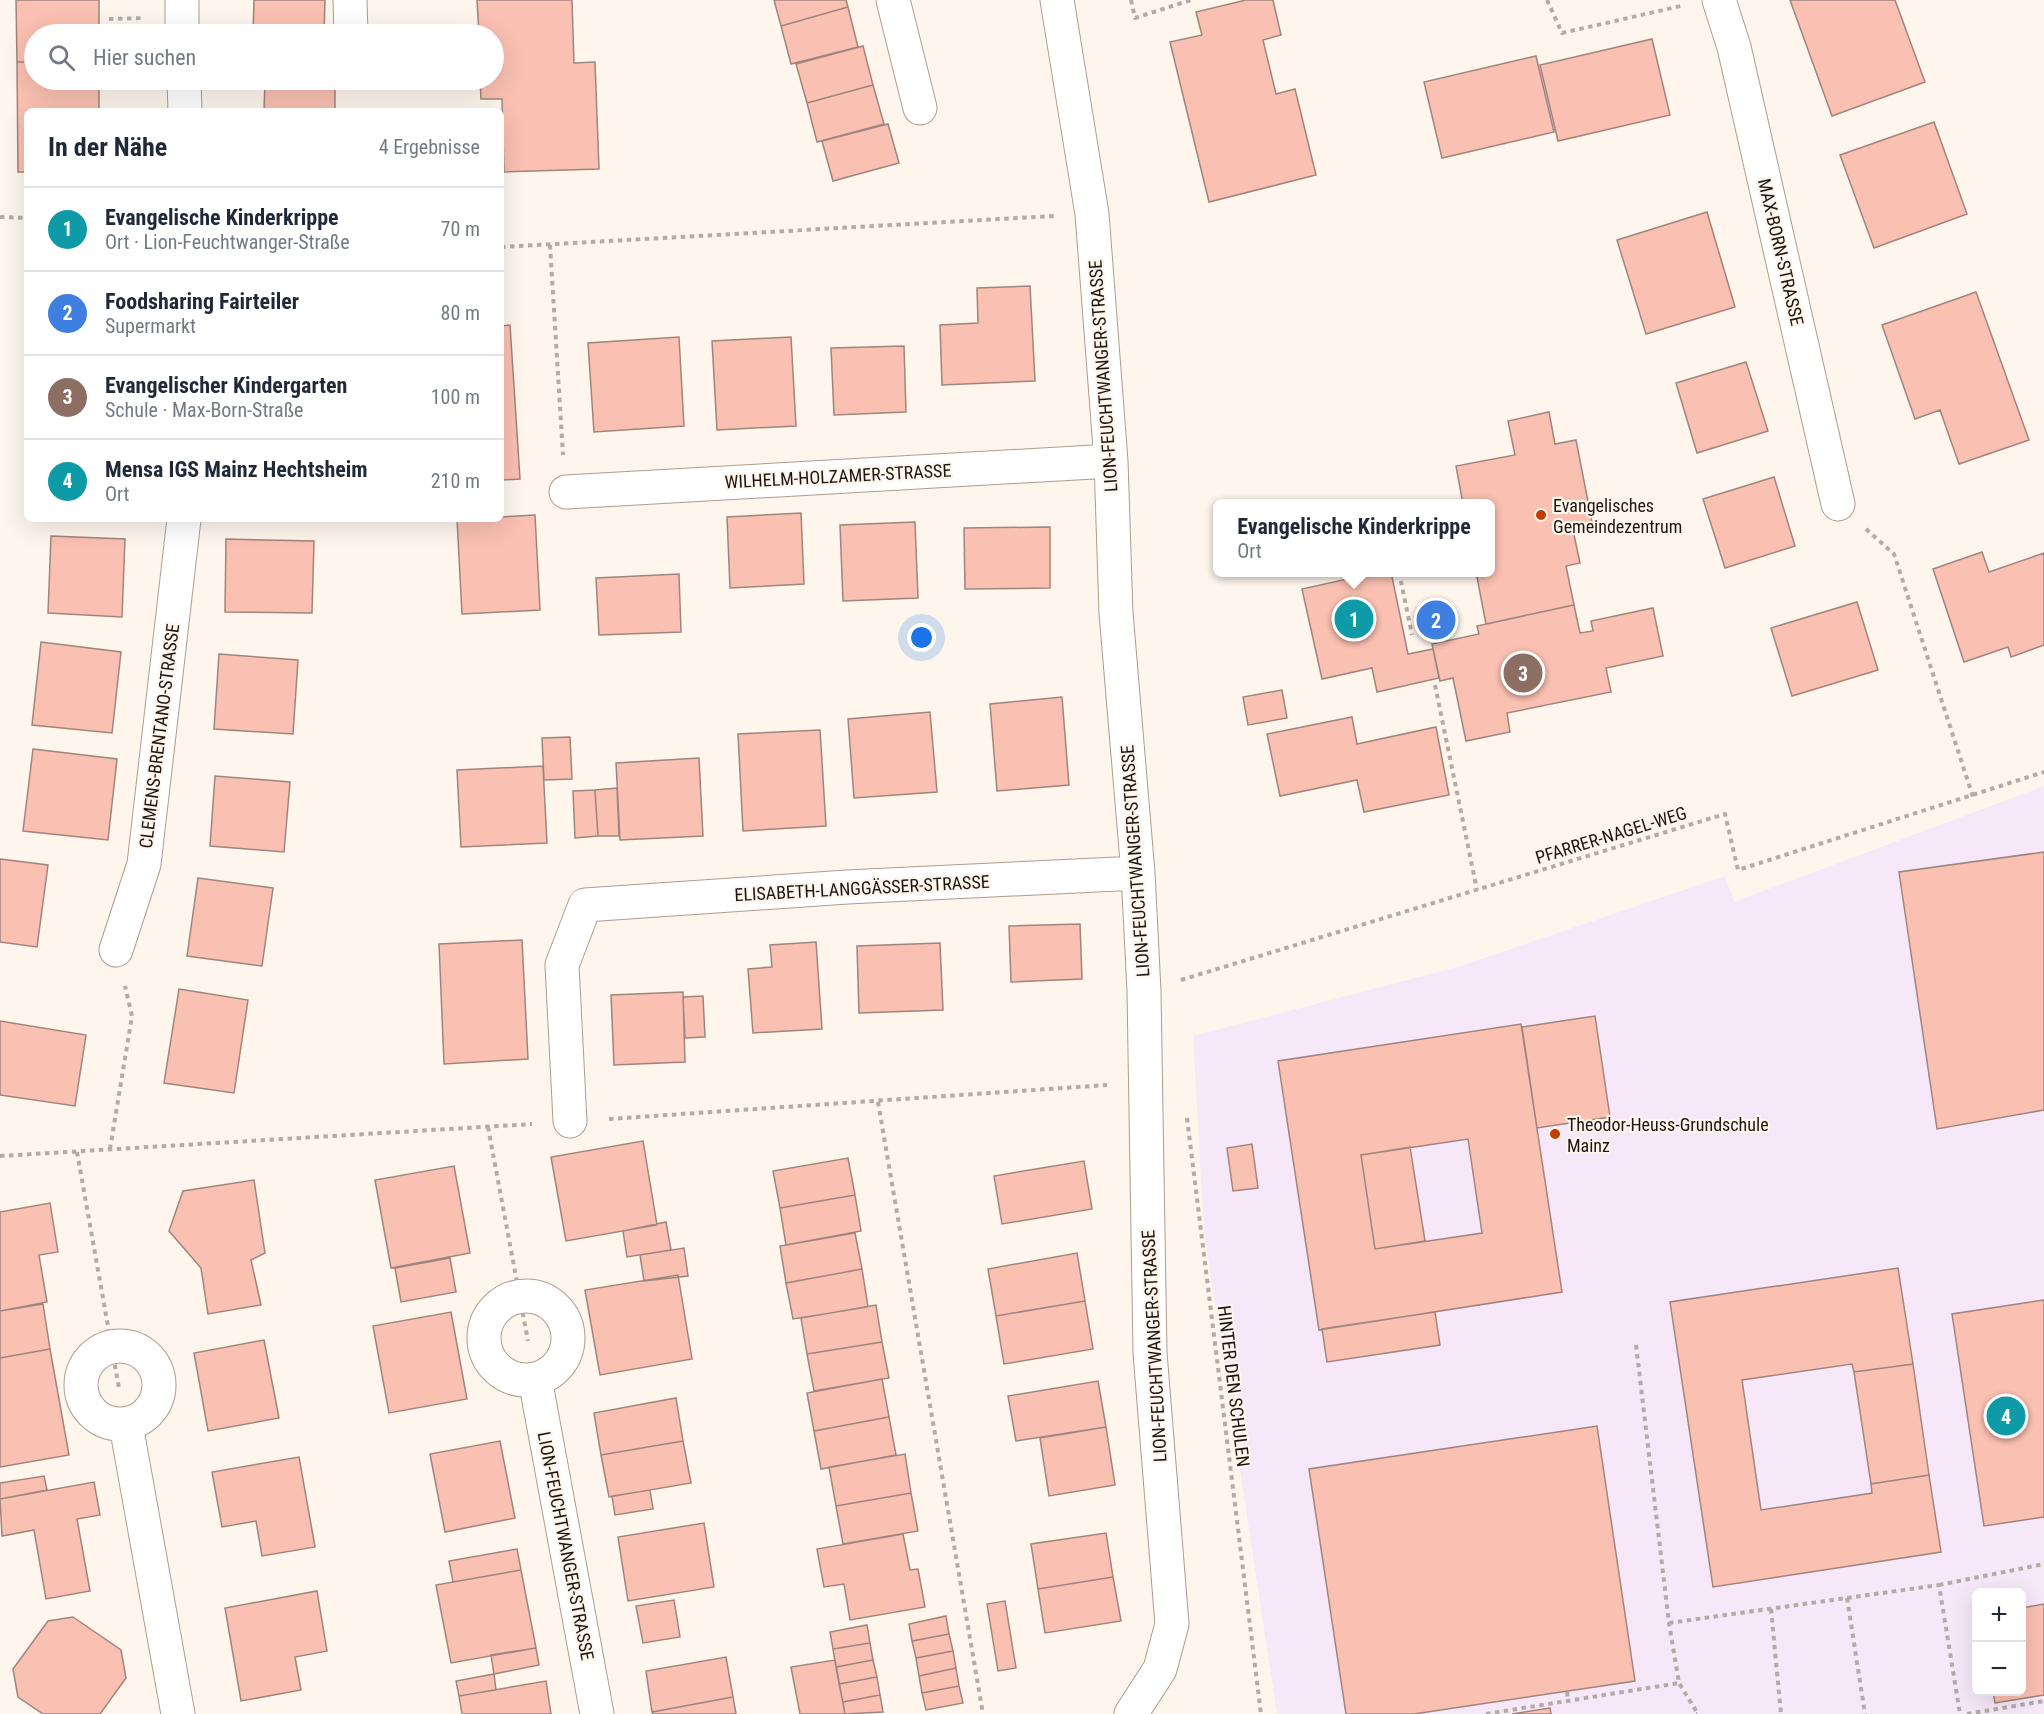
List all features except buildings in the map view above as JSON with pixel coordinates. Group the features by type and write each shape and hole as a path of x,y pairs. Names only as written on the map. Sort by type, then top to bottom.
{"street":[{"path":"182,0 182,24"},
{"path":"350,0 351,24"},
{"path":"893,0 920,108"},
{"name":"LION-FEUCHTWANGER-STRASSE","path":"1057,0 1092,214 1111,461 1116,613 1138,873 1144,991 1150,1353 1172,1624 1160,1669 1131,1714"},
{"name":"MAX-BORN-STRASSE","path":"1719,0 1736,58 1838,504"},
{"path":"184,90 185,108"},
{"name":"WILHELM-HOLZAMER-STRASSE","path":"566,492 1111,461"},
{"name":"CLEMENS-BRENTANO-STRASSE","path":"116,950 144,864 184,522"},
{"name":"ELISABETH-LANGGÄSSER-STRASSE","path":"570,1121 562,965 585,905 847,887 1138,873"},
{"path":"519,1297 534,1297 547,1302 559,1311 566,1323 569,1337 566,1351 559,1364 548,1374 535,1379 522,1380 503,1372 489,1358 485,1345 489,1319 501,1305 519,1297"},
{"path":"125,1346 137,1349 155,1366 159,1378 155,1403 148,1413 126,1425 100,1419 89,1410 82,1398 80,1385 82,1372 89,1360 100,1351 112,1347 125,1346"},
{"name":"LION-FEUCHTWANGER-STRASSE","path":"535,1379 597,1714"},
{"path":"126,1425 178,1714"}],"path":[{"path":"1131,0 1135,18 1191,0"},
{"path":"1548,0 1562,33 1685,5"},
{"path":"504,247 1092,214"},
{"path":"0,217 24,218"},
{"path":"550,244 566,492"},
{"path":"1838,504 1894,554 1973,797"},
{"path":"1400,577 1412,636"},
{"path":"1435,685 1477,890"},
{"name":"PFARRER-NAGEL-WEG","path":"1144,991 1725,814 1738,870 1973,797 2044,772"},
{"path":"110,1149 132,1016"},
{"name":"HINTER DEN SCHULEN","path":"1145,1082 1187,1117 1261,1714"},
{"path":"878,1102 983,1714"},
{"path":"488,1127 535,1379"},
{"path":"77,1152 112,1347"},
{"path":"1636,1345 1679,1683 1698,1714"},
{"path":"1670,1623 1939,1585 2044,1564"},
{"path":"1939,1585 1960,1714"},
{"path":"1847,1598 1865,1714"},
{"path":"1771,1609 1781,1714"},
{"path":"1486,1714 1679,1683"},
{"path":"1567,1692 1568,1701"},
{"path":"1967,1714 2044,1701"}],"shaded area":[{"path":"2044,786 2044,1714 1277,1714 1204,1231 1193,1036 1461,966 1725,876 1734,902"}],"place":[{"name":"Evangelisches Gemeindezentrum","path":"1541,515"},
{"name":"Evangelische Kinderkrippe","path":"1354,619"},
{"name":"Foodsharing Fairteiler","path":"1436,620"},
{"name":"Evangelischer Kindergarten","path":"1523,673"},
{"name":"Theodor-Heuss-Grundschule Mainz","path":"1555,1134"},
{"name":"Mensa IGS Mainz Hechtsheim","path":"2006,1416"}]}
